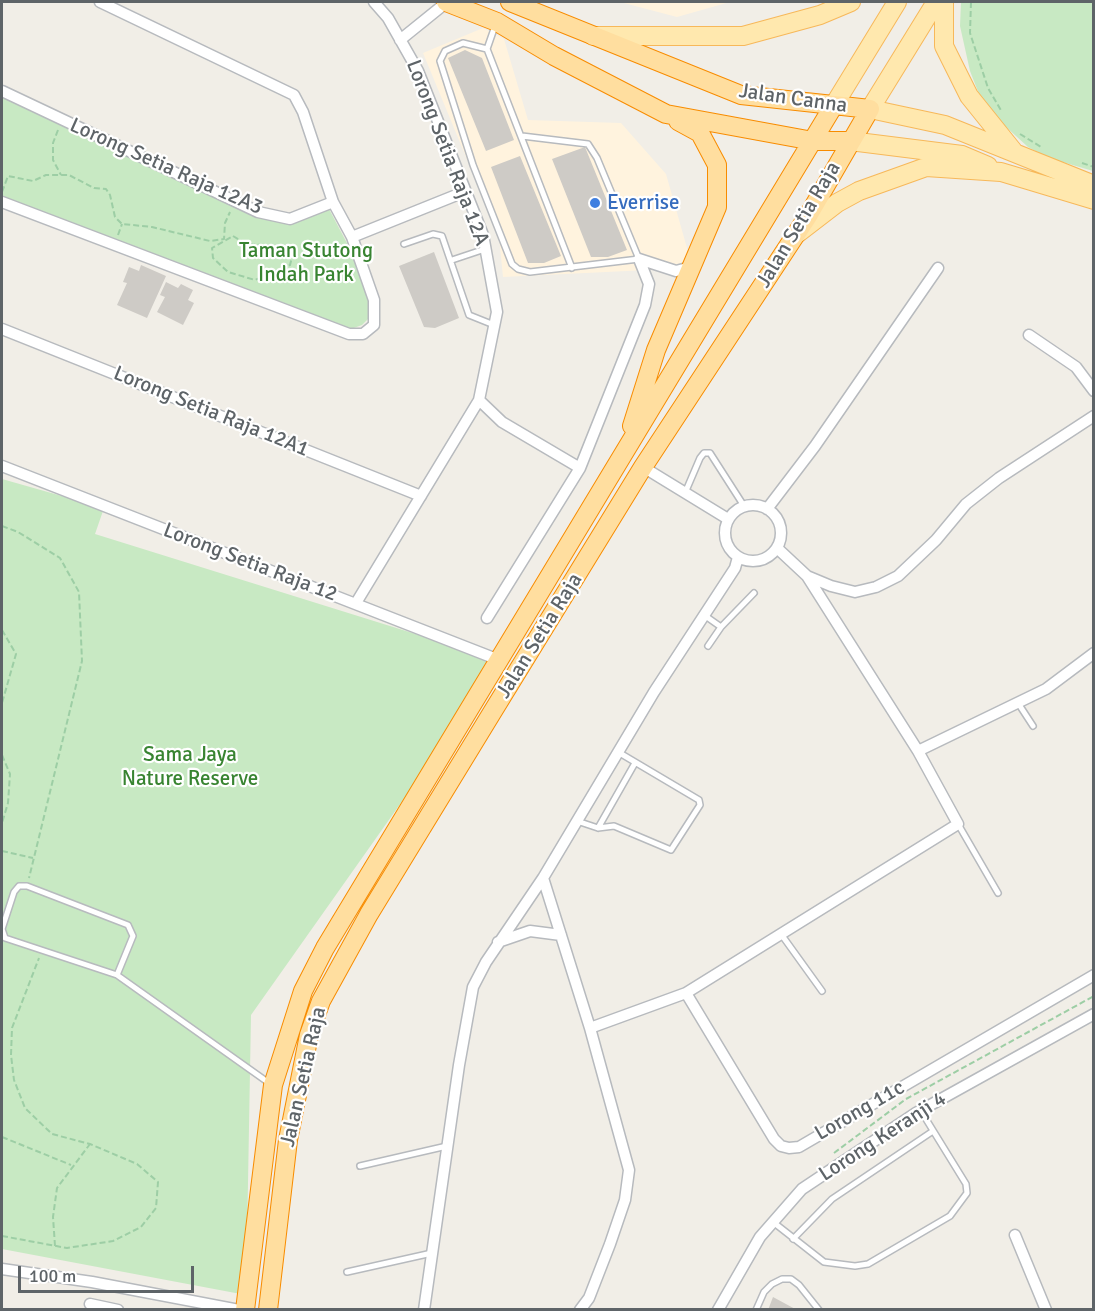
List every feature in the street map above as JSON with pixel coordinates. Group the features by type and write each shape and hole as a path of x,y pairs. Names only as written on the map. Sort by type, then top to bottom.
{"highway":[{"name":"Jalan Canna","path":"446,2 497,22 554,56 666,114 813,141 850,141"},
{"name":"Jalan Canna","path":"510,2 741,95 870,109"},
{"name":"Jalan Setia Raja","path":"245,1310 273,1085 303,991 325,948 834,105"},
{"path":"850,141 870,109"},
{"path":"622,456 656,351 717,207 717,165 700,133 666,114"},
{"name":"Jalan Setia Raja","path":"268,1310 273,1246 288,1140 309,1035 321,1001 369,914 644,467 797,234 850,141"},
{"path":"273,1085 287,1078 298,1045 309,1035"},
{"path":"252,1310 255,1306 263,1258 273,1246"}],"main road":[{"path":"591,36 743,36 820,15 851,2"},
{"path":"834,105 897,2"},
{"path":"870,109 936,2"},
{"path":"944,2 944,46 969,96 1015,153"},
{"name":"Jalan Canna","path":"870,109 945,125 1094,184"},
{"name":"Jalan Setia Raja","path":"850,141 962,155 1001,172"},
{"path":"797,234 837,203 860,191 926,167 1001,172 1094,200"}],"street":[{"path":"2,202 357,335 374,325 376,308 352,237 333,202 303,112 294,95 100,2"},
{"name":"Lorong Setia Raja 12A","path":"356,603 479,400 497,312 483,235 464,192 418,71 374,2"},
{"path":"400,40 446,2"},
{"name":"Lorong Setia Raja 12A3","path":"2,90 258,212 290,219 333,202"},
{"path":"352,237 464,192"},
{"path":"639,259 676,271 692,267"},
{"path":"487,618 580,468 645,305 649,284 639,259"},
{"path":"767,509 821,436 938,267"},
{"name":"Lorong Setia Raja 12A1","path":"2,329 421,495"},
{"path":"1029,335 1076,366 1094,391"},
{"path":"479,400 502,422 580,468"},
{"path":"807,576 831,586 855,592 876,587 898,576 936,540 966,504 999,478 1094,416"},
{"name":"Lorong Setia Raja 12","path":"2,466 104,508 356,603 499,660"},
{"path":"644,467 728,519"},
{"path":"752,505 767,509 777,519 781,534 777,548 766,558 752,561 738,557 728,547 724,533 728,519 744,507 752,505"},
{"path":"590,1028 686,993 958,824 918,751 807,576 777,548"},
{"path":"424,1310 447,1146 473,987 498,942 543,878 618,752 735,568 738,557"},
{"path":"918,751 1018,703 1071,673 1094,653"},
{"path":"543,878 590,1028 629,1170 625,1200 610,1244 589,1298 580,1310"},
{"path":"498,942 530,931 561,935"},
{"name":"Lorong 11c","path":"686,993 774,1139 781,1146 789,1148 799,1147 1094,975"},
{"name":"Lorong Keranji 4","path":"718,1310 772,1221 802,1189 921,1111 1094,1014"},
{"path":"1015,1235 1046,1310"},
{"path":"2,1269 92,1282 238,1310"},
{"path":"92,1282 89,1307 118,1310"}],"lane":[{"path":"497,22 487,49 572,268"},
{"path":"487,49 463,43 441,54 440,61 473,165 512,264 518,269 530,272 639,259 597,158 588,144 522,136"},
{"path":"456,171 473,165"},
{"path":"404,244 439,234 452,260 469,315 494,325"},
{"path":"452,260 486,249"},
{"path":"685,493 700,458 704,453 710,453 744,507"},
{"path":"708,646 721,627 754,593"},
{"path":"704,615 721,627"},
{"path":"1018,703 1033,726"},
{"path":"577,821 598,828 614,826 671,850 700,805 699,800 618,752"},
{"path":"598,828 635,763"},
{"path":"958,824 998,893"},
{"path":"117,975 133,936 128,925 27,886 19,886 14,892 2,934 5,938 117,975 273,1085"},
{"path":"782,934 822,991"},
{"path":"772,1221 824,1262 855,1266 868,1264 950,1216 967,1193 966,1184 921,1111"},
{"path":"793,1239 832,1199 933,1131"},
{"path":"360,1166 447,1146"},
{"path":"347,1272 432,1252"},
{"path":"756,1310 764,1292 771,1284 782,1279 791,1280 799,1286 819,1310"}],"path":[{"path":"971,2 970,33 988,88 1003,114"},
{"path":"61,120 53,143 53,160 61,175"},
{"path":"1013,130 1048,151"},
{"path":"1075,161 1094,166"},
{"path":"2,192 8,176 33,181 46,175 69,175 94,188 106,189 110,195 115,216 122,224 152,227 210,241 224,239 233,236 246,244 282,246 293,253 290,266 255,280 228,272 213,258 212,248 224,239 225,223 235,201"},
{"path":"2,526 18,532 60,558 79,592 82,661 27,886"},
{"path":"2,630 16,654 2,703"},
{"path":"2,755 10,774 8,803 2,823"},
{"path":"2,851 33,858"},
{"path":"2,1236 67,1248 113,1241 141,1227 156,1208 158,1182 137,1164 90,1144 52,1134 25,1108 14,1080 11,1056 12,1028 42,950"},
{"path":"2,1137 72,1165"},
{"path":"55,1246 53,1217 57,1188 72,1165 90,1144"}],"shaded area":[{"path":"620,2 730,2 677,17"},
{"path":"483,28 504,39 528,120 621,123 666,174 687,248 689,268 503,277 499,237 423,53"}],"green space":[{"path":"961,2 1093,2 1093,171 1049,158 1028,147 993,115 979,94 970,71 960,26"},
{"name":"Taman Stutong Indah Park","path":"2,96 289,220 329,209 349,247 370,298 370,317 362,325 351,329 2,198"},
{"name":"Sama Jaya Nature Reserve","path":"2,479 104,508 95,534 499,660 473,701 251,1015 246,1295 2,1249"}],"building":[{"path":"465,50 482,58 514,140 486,151 448,58"},
{"path":"585,147 627,250 608,257 591,257 552,159"},
{"path":"520,156 561,256 544,263 528,263 491,167"},
{"path":"434,252 459,318 435,328 424,327 399,266"},
{"path":"141,265 166,276 147,318 117,305 127,283 123,282 129,267 139,271"},
{"path":"166,282 178,288 181,284 193,290 188,300 194,303 183,325 157,312 165,297 160,295"},
{"path":"773,1297 797,1310 768,1310"}],"place":[{"name":"Everrise","path":"595,203"}]}
